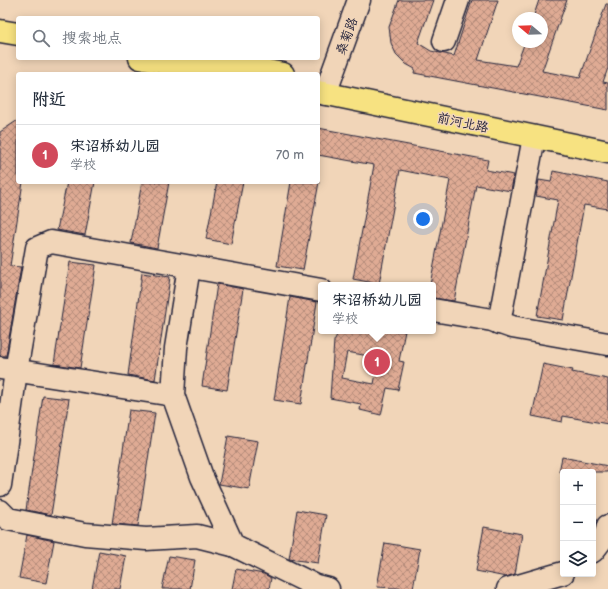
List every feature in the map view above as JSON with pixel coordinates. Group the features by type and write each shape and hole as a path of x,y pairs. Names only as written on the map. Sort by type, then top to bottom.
{"main road":[{"path":"0,20 16,24"},
{"path":"0,31 16,34"},
{"path":"150,60 213,72"},
{"path":"210,60 272,72"},
{"name":"前河北路","path":"323,88 534,137 608,152"},
{"name":"前河北路","path":"323,88 608,138"}],"street":[{"name":"桑菊路","path":"323,88 359,0"},
{"path":"444,41 458,0"},
{"path":"499,323 534,137"},
{"path":"0,484 8,370 37,248 51,242 318,289"},
{"path":"189,266 176,348 173,395 202,477 233,545"},
{"path":"436,311 512,327 608,344"},
{"path":"8,370 173,395"},
{"path":"0,511 8,519 85,534 146,539 197,536 233,545 316,586 328,589"},
{"path":"596,547 606,534 608,526"},
{"path":"508,589 560,574"}],"building":[{"path":"399,0 433,0 418,43 431,51 454,56 472,0 498,0 478,60 516,66 523,48 548,48 548,12 535,12 539,0 567,0 542,71 580,78 606,4 608,4 608,68 603,82 608,83 608,110 414,73 415,69 406,64 396,54 391,43 389,27"},
{"path":"16,121 16,184 23,184 10,266 21,267 6,356 0,356 0,132"},
{"path":"320,128 488,160 486,170 514,175 511,191 476,185 454,301 436,298 436,282 431,282 450,180 400,170 379,282 369,282 353,279 374,165 320,155"},
{"path":"553,171 608,182 608,209 584,205 563,320 537,316 558,200 536,196 539,180 551,182"},
{"path":"67,184 95,184 85,235 57,230"},
{"path":"142,184 169,184 157,248 131,243"},
{"path":"217,184 243,184 231,244 206,239"},
{"path":"291,184 319,184 303,270 277,266"},
{"path":"70,262 96,265 80,368 54,364"},
{"path":"142,273 170,277 155,380 128,375"},
{"path":"217,284 243,289 227,390 202,386"},
{"path":"290,297 317,302 301,404 274,400"},
{"path":"338,334 404,334 399,361 404,362 398,390 387,388 381,415 360,410 361,404 330,398 334,341","holes":["347,352 379,358 374,384 342,378"]},
{"path":"543,364 573,370 572,372 608,379 608,424 563,416 562,422 532,416"},
{"path":"43,396 69,399 51,515 26,510"},
{"path":"129,410 155,413 138,526 112,524"},
{"path":"228,436 258,441 249,489 219,484"},
{"path":"562,457 608,466 607,472 596,472 596,469 560,469 559,472"},
{"path":"297,510 326,515 318,563 289,559"},
{"path":"484,527 522,534 515,574 506,577 476,571"},
{"path":"27,535 54,541 46,583 19,578"},
{"path":"385,543 420,549 413,589 377,587"},
{"path":"99,551 126,556 120,589 92,589"},
{"path":"169,556 195,560 190,589 162,589"},
{"path":"236,569 264,574 271,578 269,589 232,589"}],"place":[{"name":"宋诏桥幼儿园","path":"377,362"}]}
